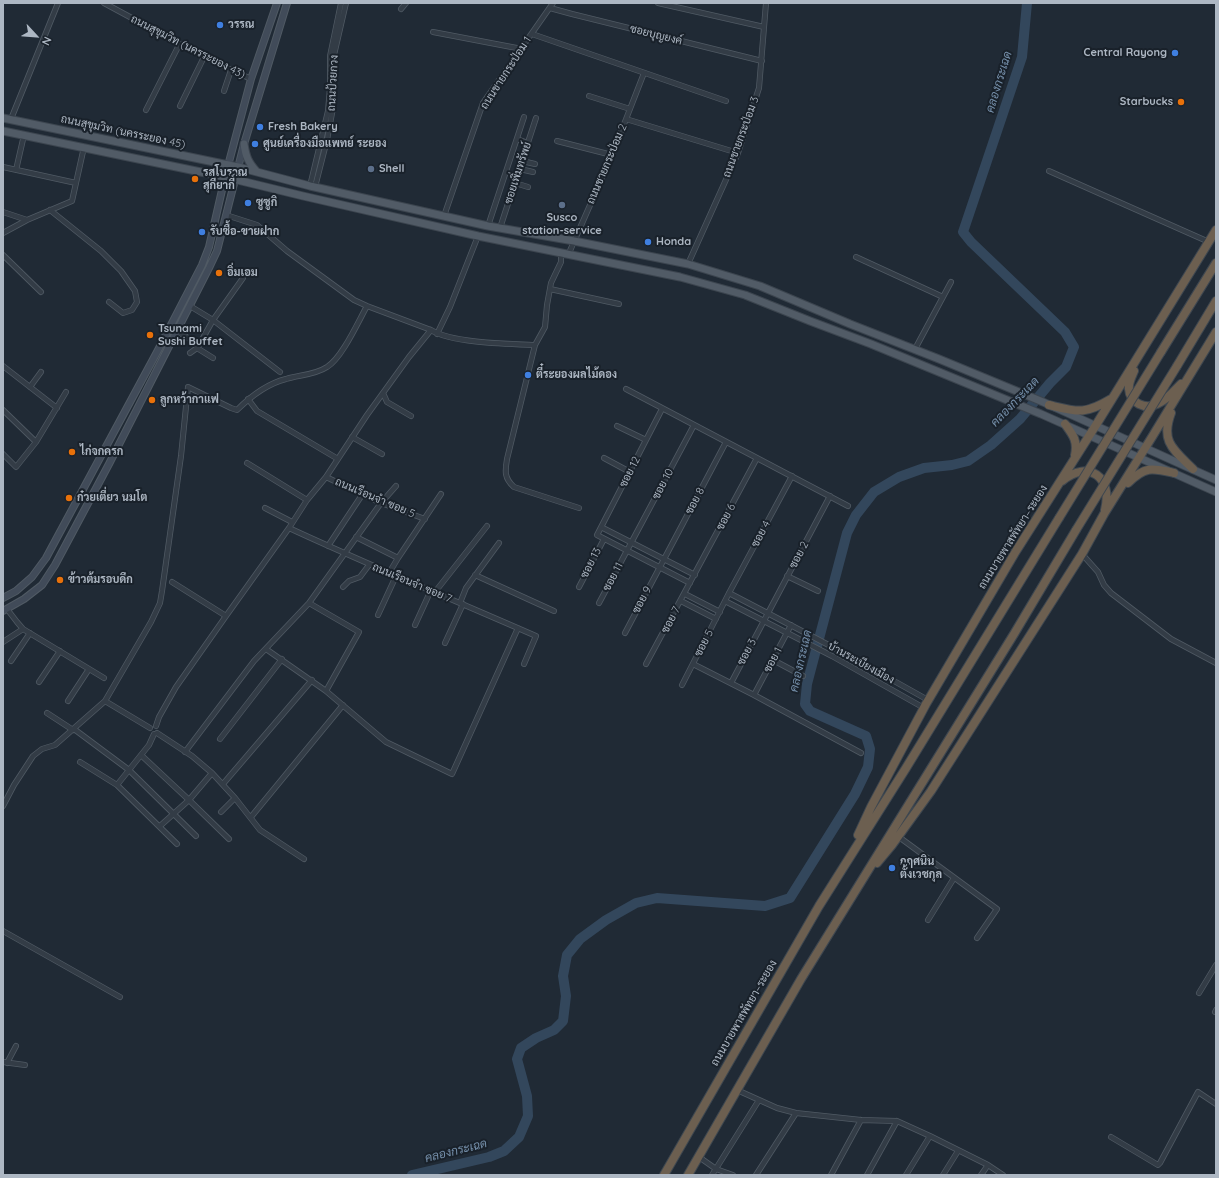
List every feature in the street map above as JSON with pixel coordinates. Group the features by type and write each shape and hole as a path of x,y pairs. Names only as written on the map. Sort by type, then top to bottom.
{"highway":[{"name":"ถนนบายพาสพัทยา–ระยอง","path":"846,864 872,807 928,700 1016,551 1096,426 1216,230"},
{"name":"ถนนบายพาสพัทยา–ระยอง","path":"664,1175 819,906 906,768 1216,263"},
{"path":"688,1175 800,979 1014,634 1216,301"},
{"path":"860,884 899,837 931,791 1082,554 1104,514 1140,458 1216,332"},
{"path":"1138,357 1129,388 1133,399 1140,405 1151,406 1157,404 1169,396 1189,376"},
{"path":"1177,397 1167,424 1167,437 1172,447 1193,469"},
{"path":"1046,404 1077,411 1087,411 1112,398"},
{"path":"1065,424 1076,441 1074,459"},
{"path":"1120,489 1138,474 1148,469 1174,472"},
{"path":"1059,484 1074,473 1089,472 1098,475 1107,489 1108,496 1104,514"}],"main road":[{"name":"ถนนสุขุมวิท (นครระยอง 45)","path":"3,118 238,167 312,187 488,226 574,241 688,264 760,286 850,324 1023,393 1216,480"},
{"name":"ถนนสุขุมวิท (นครระยอง 45)","path":"3,131 225,176 303,196 478,236 569,253 680,277 745,295 871,344 1065,424 1216,492"},
{"path":"244,144 247,158 258,172"}],"street":[{"path":"11,119 58,3"},
{"name":"ถนนสุขุมวิท (นครระยอง 43)","path":"104,3 204,57 251,79"},
{"path":"3,598 16,591 32,577 46,558 202,265 209,247 225,176 251,79 277,3"},
{"path":"104,678 24,629 5,610 24,599 42,585 64,548 177,332 217,251 244,144 287,3"},
{"name":"ถนนป้วยกวง","path":"312,187 328,111 330,56 341,3"},
{"name":"ถนนป้วยกวง","path":"312,187 327,140 333,108 334,55 346,3"},
{"path":"401,10 406,3"},
{"path":"658,3 764,27"},
{"name":"ถนนชายกระป่อม 3","path":"688,264 738,153 759,88 766,3"},
{"name":"ถนนชายกระป่อม 1","path":"444,216 483,103 552,5"},
{"name":"ซอยบุญยงค์","path":"552,5 580,16 762,61"},
{"path":"433,32 522,49"},
{"path":"532,34 726,101"},
{"path":"146,110 179,44"},
{"path":"180,106 204,57"},
{"path":"224,91 231,70"},
{"name":"ถนนชายกระป่อม 2","path":"569,253 612,155 644,73"},
{"path":"589,96 630,109"},
{"path":"488,226 524,117"},
{"name":"ซอยเพิ่มทรัพย์","path":"500,228 536,118"},
{"path":"626,119 738,153"},
{"path":"16,170 24,135"},
{"path":"517,139 528,143"},
{"path":"557,141 612,155"},
{"path":"3,233 28,220 72,201 84,147"},
{"path":"522,161 535,164"},
{"path":"3,167 76,183"},
{"path":"520,169 533,172"},
{"path":"1048,171 1209,242"},
{"path":"515,183 528,186"},
{"path":"50,210 102,251 121,271 135,291 138,302 132,310 123,313 109,302"},
{"path":"3,212 28,220"},
{"path":"226,215 257,225 287,251 354,300 367,306 431,330 437,334 460,339 535,345"},
{"path":"437,334 450,307 478,236"},
{"path":"561,252 561,262 551,283 545,327 535,345 505,472 508,482 514,487 579,508"},
{"path":"3,255 40,292"},
{"path":"856,257 943,297"},
{"path":"190,353 198,347 213,320 243,278"},
{"path":"915,349 951,282"},
{"path":"550,289 619,304"},
{"path":"190,306 213,320 280,372"},
{"path":"3,806 30,759 42,749 55,745 105,701 151,622 160,603 181,456 188,387 237,410 258,391 271,384 284,379 319,371 327,367 334,361 343,348 367,306"},
{"path":"117,784 149,745 158,730 156,726 159,717 176,687 307,500 326,477 383,393 431,330"},
{"path":"177,332 213,358"},
{"path":"3,366 57,408"},
{"path":"30,387 40,372"},
{"path":"626,390 848,506"},
{"path":"3,454 16,467 36,442 66,392"},
{"path":"383,393 387,402 411,416"},
{"path":"248,399 257,411 338,458"},
{"name":"ซอย 12","path":"604,539 597,535 662,409"},
{"path":"3,410 36,442"},
{"path":"118,423 127,428"},
{"name":"ซอย 10","path":"628,550 694,425"},
{"path":"617,426 646,440"},
{"path":"352,437 382,454"},
{"name":"ซอย 8","path":"660,567 726,442"},
{"path":"604,458 630,472"},
{"name":"ซอย 6","path":"695,575 757,458"},
{"path":"247,463 307,500"},
{"name":"ซอย 4","path":"725,601 792,476"},
{"name":"ถนนเรือนจำ ซอย 5","path":"326,477 362,495 425,519"},
{"path":"185,752 254,661 309,603 381,503 396,486"},
{"path":"389,573 441,494"},
{"path":"328,546 362,495"},
{"name":"ซอย 2","path":"764,621 830,496"},
{"path":"265,508 292,522"},
{"path":"415,625 433,591 487,526"},
{"path":"601,527 695,575"},
{"name":"ถนนเรือนจำ ซอย 7","path":"288,528 536,636 524,664"},
{"path":"356,537 398,558"},
{"path":"604,539 690,583"},
{"name":"ซอย 13","path":"579,587 604,539"},
{"path":"445,643 462,603 466,588 499,543"},
{"name":"ซอย 11","path":"599,603 628,550"},
{"path":"1082,554 1098,572 1104,585 1111,593 1171,639 1216,663"},
{"path":"343,588 349,581 360,577 369,564"},
{"name":"ซอย 9","path":"625,633 660,567"},
{"path":"475,575 554,611"},
{"name":"ซอย 7","path":"646,664 695,575"},
{"path":"378,615 396,576"},
{"path":"787,576 818,592"},
{"path":"172,582 226,616"},
{"name":"บ้านระเบียงเมือง","path":"729,593 835,648 928,700"},
{"path":"685,594 720,612"},
{"path":"681,601 716,619"},
{"name":"บ้านระเบียงเมือง","path":"725,601 818,648 924,708"},
{"name":"ซอย 5","path":"682,684 725,601"},
{"path":"309,603 359,632 326,691"},
{"name":"ซอย 3","path":"731,682 764,621"},
{"name":"ซอย 1","path":"754,695 791,625"},
{"path":"266,648 312,680 386,742 452,774 518,628"},
{"path":"3,642 24,629"},
{"path":"11,661 30,633"},
{"path":"818,648 821,641"},
{"path":"39,682 60,651"},
{"path":"840,660 844,653"},
{"path":"220,739 282,659"},
{"path":"773,660 803,676"},
{"path":"693,664 731,682 861,753"},
{"path":"68,701 89,669"},
{"path":"223,784 312,680"},
{"path":"105,701 150,728 150,731 196,759 223,784 256,826 304,859"},
{"path":"250,817 343,705"},
{"path":"47,713 129,770 196,836"},
{"path":"150,728 152,726 156,726"},
{"path":"141,755 229,840"},
{"path":"80,762 117,784 177,844"},
{"path":"160,826 189,800 212,773"},
{"path":"220,812 235,798"},
{"path":"899,837 997,909 977,938"},
{"path":"928,920 954,878"},
{"path":"3,931 120,997"},
{"path":"1199,993 1216,965"},
{"path":"16,1046 5,1062 25,1065"},
{"path":"737,1090 777,1108 796,1113 861,1120 898,1121 988,1165 1002,1175"},
{"path":"1111,1137 1158,1165 1198,1092 1216,1104"},
{"path":"712,1175 759,1100"},
{"path":"756,1175 796,1113"},
{"path":"831,1175 861,1120"},
{"path":"867,1175 898,1121"},
{"path":"906,1175 930,1136"},
{"path":"943,1175 958,1150"},
{"path":"699,1158 716,1169 733,1175"},
{"path":"981,1175 988,1165"}],"waterway":[{"name":"คลองกระเฉด","path":"412,1175 489,1157 504,1151 519,1137 528,1116 527,1096 517,1059 521,1048 536,1038 554,1030 563,1021 566,996 563,976 567,955 580,939 606,920 636,903 657,898 765,906 790,898 855,794 868,767 870,749 866,736 810,711 805,704 807,684 847,533 856,515 874,492 899,477 924,468 952,465 968,461 991,445 1020,419 1050,383 1066,367 1074,347 1065,332 971,242 963,232 1022,57 1027,3"}],"place":[{"name":"วรรณ","path":"220,25"},
{"name":"Central Rayong","path":"1175,53"},
{"name":"Starbucks","path":"1181,102"},
{"name":"Fresh Bakery","path":"260,127"},
{"name":"ศูนย์เครื่องมือแพทย์ ระยอง","path":"255,144"},
{"name":"Shell","path":"371,169"},
{"name":"รสโบราณ สุกียากี์","path":"195,179"},
{"name":"ซูซูกิ","path":"248,203"},
{"name":"Susco station-service","path":"562,205"},
{"name":"รับซื้อ-ขายฝาก","path":"202,232"},
{"name":"Honda","path":"648,242"},
{"name":"อิ่มเอม","path":"219,273"},
{"name":"Tsunami Sushi Buffet","path":"150,335"},
{"name":"ตี๋ระยองผลไม้ดอง","path":"528,375"},
{"name":"ลูกหว้ากาแฟ","path":"152,400"},
{"name":"ไก่จกครก","path":"72,452"},
{"name":"ก๋วยเตี่ยว นมโต","path":"69,498"},
{"name":"ข้าวต้มรอบดึก","path":"60,580"},
{"name":"กฤศนิน ตั้งเวชกุล","path":"892,868"}]}
